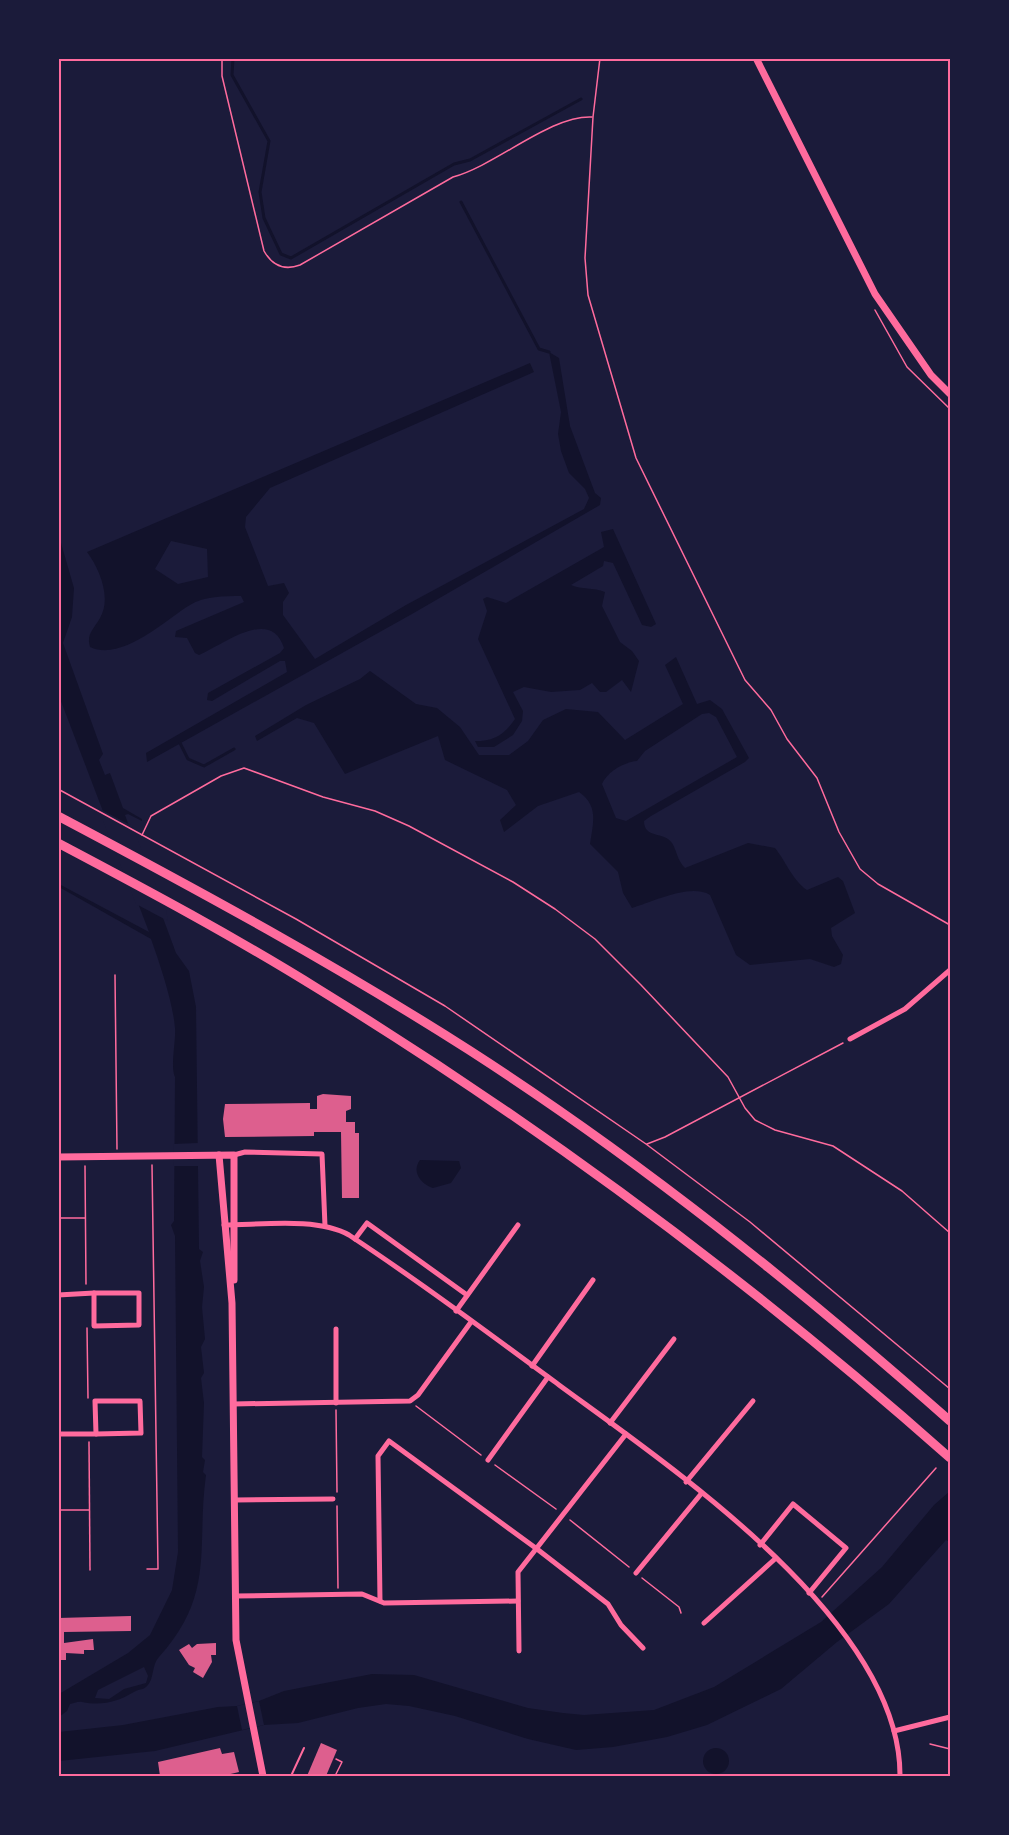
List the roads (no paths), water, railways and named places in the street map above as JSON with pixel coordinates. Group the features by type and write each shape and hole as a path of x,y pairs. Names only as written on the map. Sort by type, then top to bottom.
{"highway":[{"path":"58,816 235,910 397,1005 581,1126 786,1280 951,1421"},
{"path":"58,843 162,898 389,1033 565,1151 723,1268 856,1376 951,1458"}],"street":[{"path":"756,58 875,294 931,375 951,394"},
{"path":"850,1039 909,1006 951,970"},
{"path":"58,1157 234,1155 245,1152 322,1154 325,1226"},
{"path":"219,1155 232,1302"},
{"path":"234,1155 235,1265 232,1302 235,1596 238,1660 263,1776"},
{"path":"355,1239 367,1223 467,1295"},
{"path":"224,1225 325,1226 355,1239 626,1434 701,1494 776,1558 845,1636 881,1691 894,1731 900,1776"},
{"path":"456,1311 518,1225"},
{"path":"532,1366 594,1280"},
{"path":"58,1295 94,1293 138,1293 139,1325 94,1326 94,1293"},
{"path":"233,1404 413,1400 471,1322"},
{"path":"336,1329 336,1403"},
{"path":"610,1423 674,1339"},
{"path":"488,1460 548,1377"},
{"path":"58,1434 88,1433 96,1434 141,1433 140,1401 95,1401 96,1434"},
{"path":"686,1482 753,1401"},
{"path":"519,1651 519,1572 626,1434"},
{"path":"380,1601 378,1456 390,1441 608,1604 621,1625 644,1648"},
{"path":"636,1573 701,1494"},
{"path":"235,1500 333,1499"},
{"path":"760,1545 793,1504 846,1548 809,1593"},
{"path":"704,1623 776,1558"},
{"path":"235,1596 362,1594 380,1601 518,1601"},
{"path":"894,1731 951,1717"}],"lane":[{"path":"291,1776 304,1748"}],"waterway":[{"path":"233,58 232,75 269,141 260,192 264,218 281,254 291,258 454,164 470,160 581,99"},
{"path":"461,202 539,349 549,352"},
{"path":"180,743 188,759 204,766 234,749"}]}
